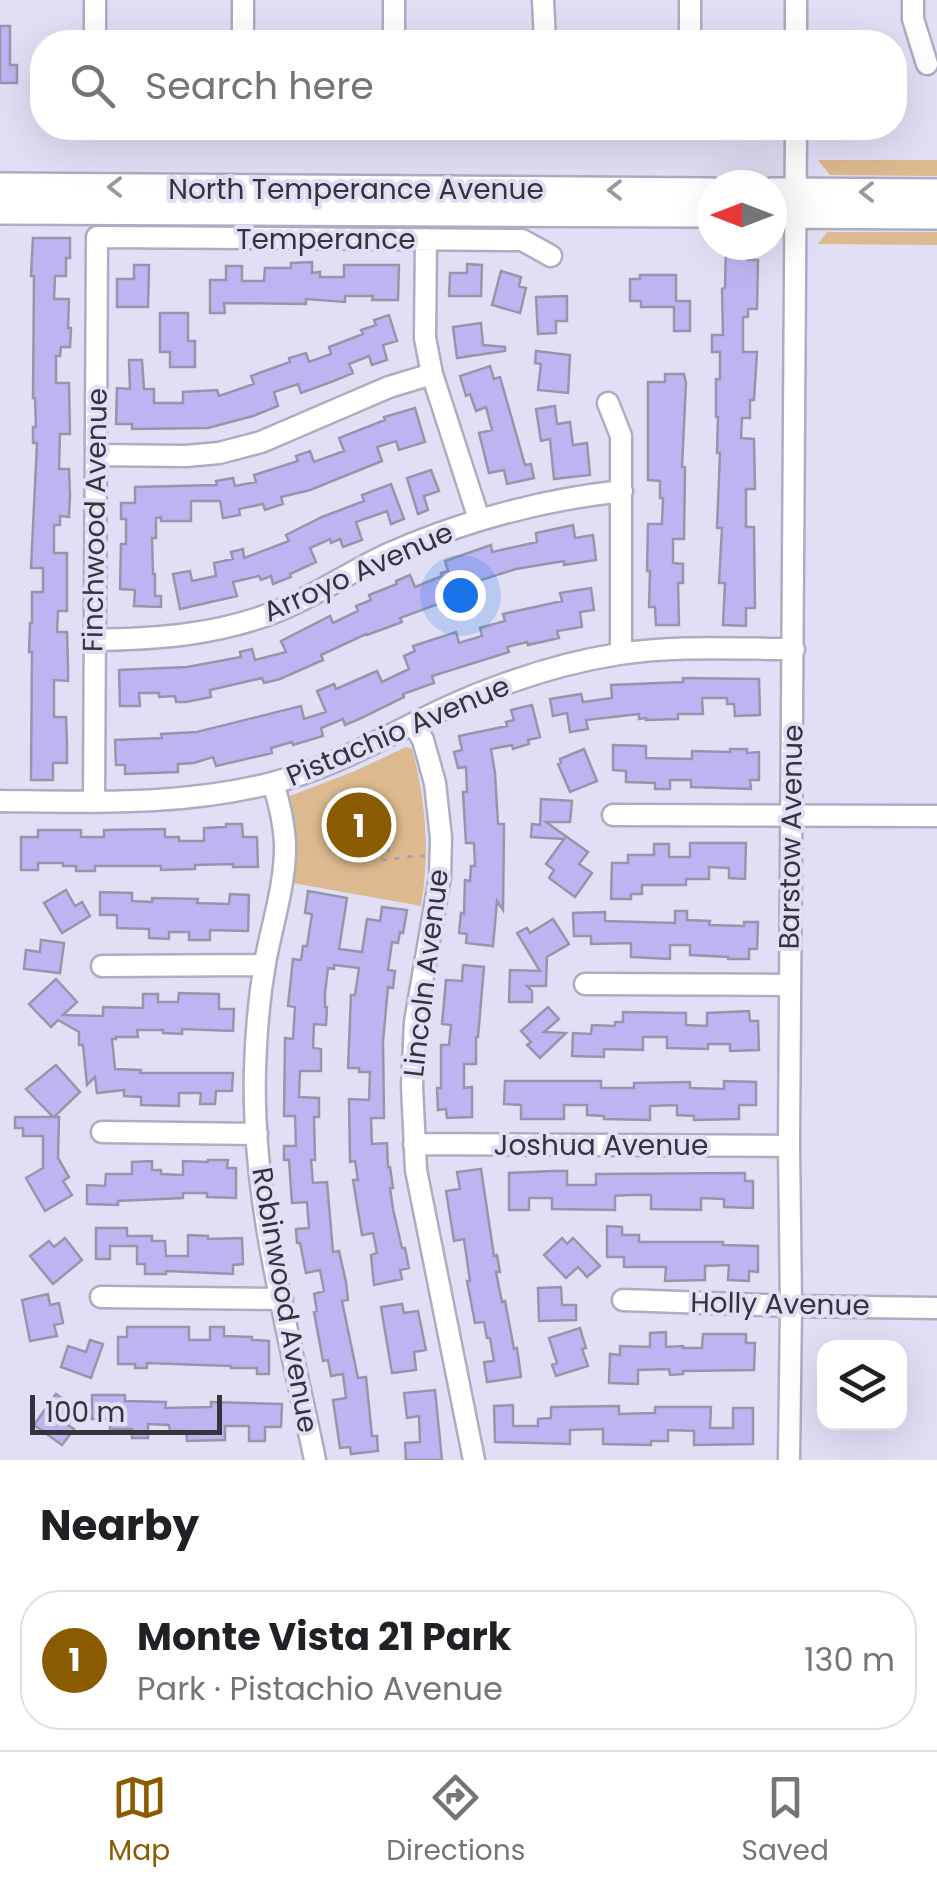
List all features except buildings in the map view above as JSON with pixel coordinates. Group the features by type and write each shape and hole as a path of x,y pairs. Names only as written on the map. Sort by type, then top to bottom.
{"main road":[{"name":"North Temperance Avenue","path":"0,186 697,191"},
{"path":"787,203 937,192"},
{"path":"787,203 937,216"},
{"name":"North Temperance Avenue","path":"0,211 697,214"}],"street":[{"path":"95,0 95,30"},
{"path":"243,0 243,30"},
{"path":"394,0 394,30"},
{"path":"543,0 544,30"},
{"path":"690,0 690,30"},
{"path":"796,0 796,30"},
{"path":"912,0 913,19 927,64"},
{"name":"Barstow Avenue","path":"787,184 794,140"},
{"name":"Temperance","path":"97,237 522,240 550,256"},
{"name":"Finchwood Avenue","path":"94,802 97,237"},
{"path":"426,239 425,338 432,374 478,519"},
{"name":"Barstow Avenue","path":"785,260 794,649 788,1146 790,1460"},
{"path":"96,455 219,454 262,442 389,387 432,374"},
{"path":"608,403 621,436 621,654"},
{"name":"Arroyo Avenue","path":"93,640 157,639 203,633 281,610 385,556 478,519 537,504 622,491"},
{"name":"Pistachio Avenue","path":"0,801 175,800 225,794 274,783 350,756 500,685 580,661 690,649 794,649"},
{"name":"Lincoln Avenue","path":"414,724 423,740 435,783 441,838 440,876 415,1022 414,1144 421,1198 474,1460"},
{"name":"Robinwood Avenue","path":"274,783 285,843 283,875 265,965 255,1070 257,1134 269,1239 315,1460"},
{"path":"612,815 937,816"},
{"path":"102,966 265,965"},
{"path":"586,984 790,985"},
{"path":"102,1132 257,1134"},
{"name":"Joshua Avenue","path":"414,1144 788,1146"},
{"path":"100,1297 282,1300"},
{"name":"Holly Avenue","path":"623,1300 937,1308"}],"path":[{"path":"355,794 371,859 428,856"},
{"path":"368,835 380,835 389,842 389,858"}],"shaded area":[{"path":"818,160 937,160 937,176 830,175"},
{"path":"827,232 937,232 937,245 818,244"},
{"path":"406,747 412,749 423,807 426,846 421,906 293,883 295,841 290,796"}],"place":[{"name":"Monte Vista 21 Park","path":"359,825"}]}
